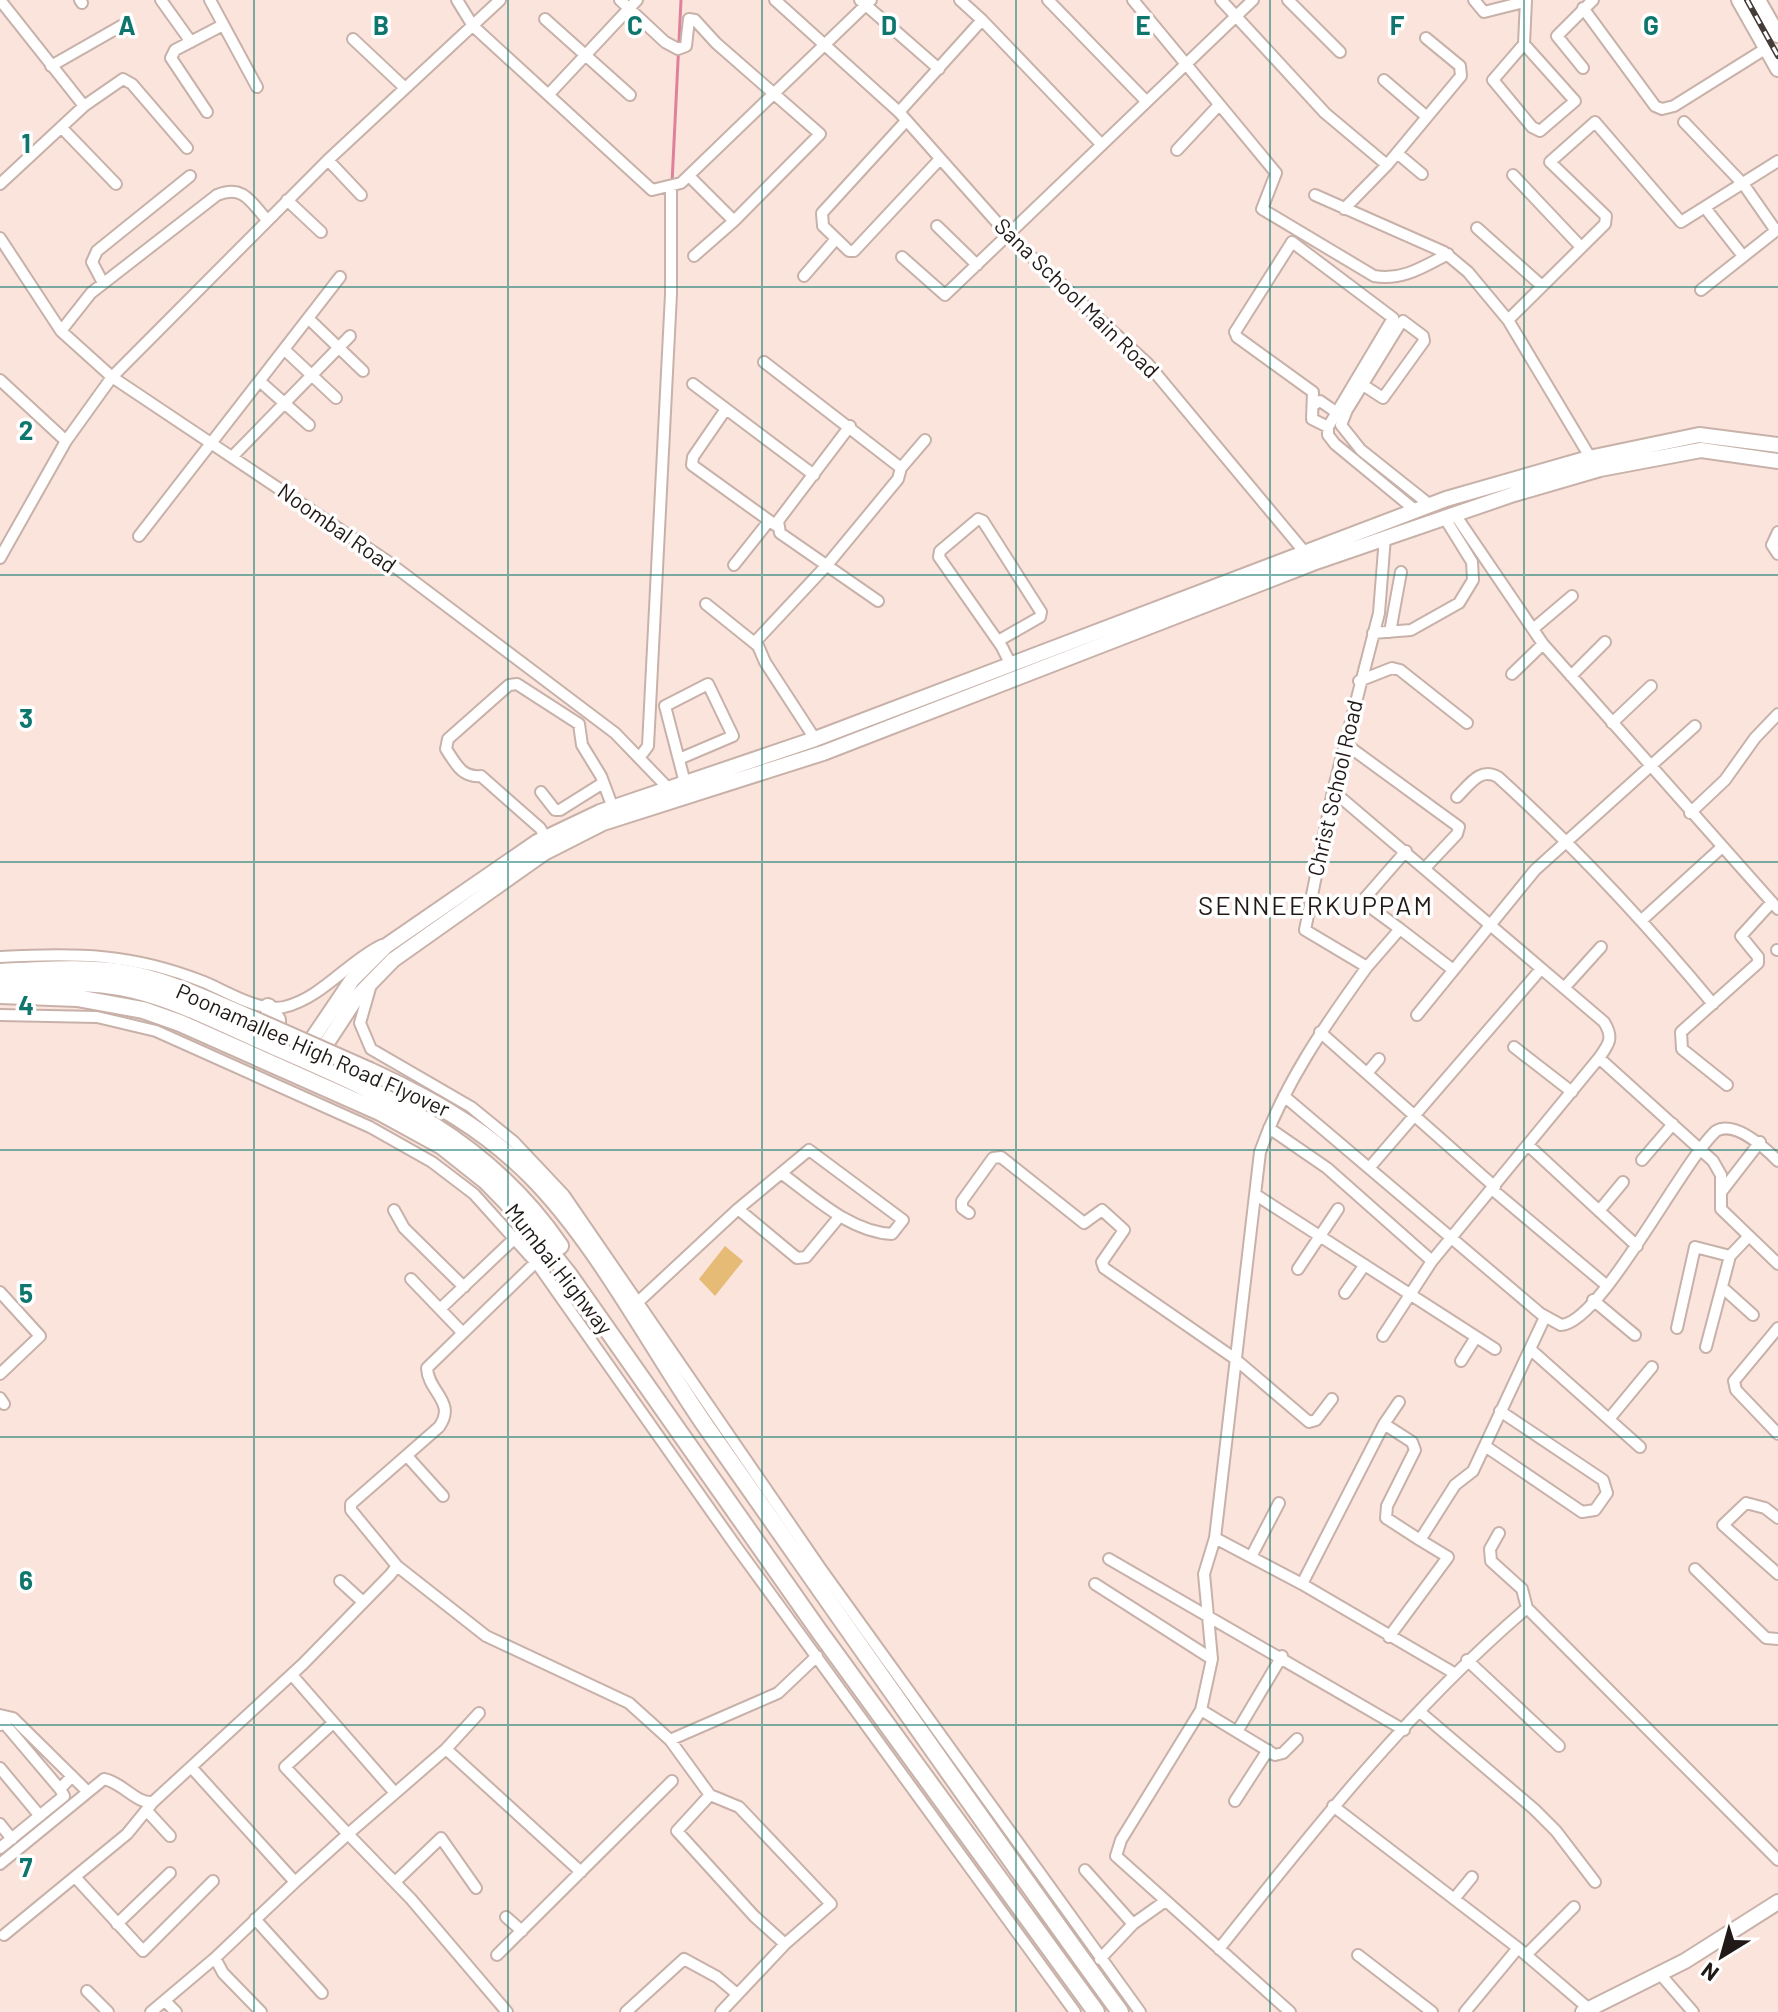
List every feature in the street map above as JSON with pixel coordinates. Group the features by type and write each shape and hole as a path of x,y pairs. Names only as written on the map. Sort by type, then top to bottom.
{"highway":[{"name":"Poonamallee High Road Flyover","path":"0,972 82,969 133,974 183,990 261,1023 370,1071 460,1116 500,1146 553,1200 800,1548"},
{"path":"0,985 78,983 134,990 187,1008 261,1023 306,1061 417,1113 460,1142 501,1177 557,1241 620,1347"},
{"name":"Mumbai Highway","path":"0,995 77,998 143,1010 180,1023 423,1134 464,1163 510,1204 551,1251 620,1347 929,1796 946,1808 1096,2012"},
{"path":"800,1548 970,1803 1120,2012"}],"main road":[{"path":"1758,0 1778,35"},
{"path":"1743,6 1778,69"},
{"path":"306,1061 385,967 544,853 603,823 823,753 1309,558 1430,505 1699,435 1778,445"},
{"path":"306,1061 352,980 371,959 546,838 613,808 815,739 1309,558 1451,518 1595,463 1701,450 1778,461"},
{"path":"1586,2010 1661,1975 1730,1936 1778,1902"}],"street":[{"path":"0,0 84,106"},
{"path":"161,0 191,42"},
{"path":"210,0 257,87"},
{"path":"457,0 473,26 652,190 671,188 689,176 866,2 939,69"},
{"path":"0,558 66,441 112,377 328,160 500,0"},
{"path":"620,0 633,4 665,42 678,49 686,46 687,22 692,19 820,134 734,221 694,256"},
{"name":"Sana School Main Road","path":"775,0 903,117 1009,236 1148,364 1309,558"},
{"path":"960,0 1102,145"},
{"path":"1048,0 1146,101"},
{"path":"1221,0 1325,113 1387,165"},
{"path":"902,257 945,295 1253,0"},
{"path":"1288,0 1340,52"},
{"path":"1474,0 1484,12 1525,1 1524,44 1493,80 1532,127 1540,131 1575,101 1524,44"},
{"path":"1583,68 1557,36 1593,0"},
{"path":"1743,6 1758,0"},
{"path":"1136,1 1276,173 1262,209 1374,276 1387,278 1410,274 1448,254"},
{"path":"549,94 633,4"},
{"path":"1583,8 1655,106 1662,109 1674,106 1765,49"},
{"path":"545,19 630,95"},
{"path":"940,159 859,249 849,251 823,226 822,213 982,20"},
{"path":"207,112 171,58 175,50 223,25"},
{"path":"51,66 121,26"},
{"path":"1344,209 1387,165 1462,71 1426,38"},
{"path":"353,39 404,87"},
{"path":"0,184 84,106 115,82 128,80 187,148"},
{"path":"1384,80 1427,117"},
{"path":"1177,150 1219,105"},
{"path":"1508,320 1605,224 1606,216 1550,162 1595,122 1681,222 1778,161"},
{"path":"1684,122 1744,185 1777,230 1701,290"},
{"path":"61,127 116,184"},
{"path":"1397,153 1422,174"},
{"path":"328,160 361,195"},
{"path":"1513,175 1581,247"},
{"path":"103,283 92,262 97,251 190,176"},
{"path":"689,176 734,221"},
{"path":"639,758 648,746 671,294 671,188"},
{"path":"61,331 91,293 227,191 243,192 267,220"},
{"path":"1315,195 1448,254 1468,272 1508,320 1595,463"},
{"path":"287,200 321,232"},
{"path":"1706,209 1743,256"},
{"path":"937,226 977,265"},
{"path":"1477,228 1542,286"},
{"name":"Noombal Road","path":"0,238 61,331 112,377 212,441 387,561 615,733 680,801"},
{"path":"804,276 836,239"},
{"path":"1315,404 1313,392 1237,337 1235,332 1292,242 1393,318 1336,412 1328,427 1328,435 1415,510"},
{"path":"139,536 340,277"},
{"path":"1363,385 1383,398 1424,341 1423,336 1403,321 1363,385 1341,425 1344,433 1430,505"},
{"path":"312,322 363,371"},
{"path":"233,456 350,336"},
{"path":"288,353 336,398"},
{"path":"764,362 901,468"},
{"path":"0,380 66,441"},
{"path":"693,384 814,475"},
{"path":"264,385 309,425"},
{"path":"1328,427 1312,419 1310,412 1320,401 1336,412"},
{"path":"726,409 693,457 692,465 773,524 780,533 878,601"},
{"path":"734,565 778,521 850,426"},
{"path":"757,645 756,641 770,622 827,565 898,479 901,468 925,440"},
{"path":"1451,518 1543,644 1775,906 1741,936 1758,957 1758,963 1687,1024 1679,1042 1687,1053 1727,1085"},
{"path":"1373,633 1411,630 1459,603 1473,580 1472,562 1451,518"},
{"path":"998,641 1040,617 1041,612 983,521 978,519 940,551 939,557 998,641 1011,665"},
{"path":"1778,532 1772,545 1778,554"},
{"name":"Christ School Road","path":"1367,967 1305,930 1344,743 1379,613 1385,537"},
{"path":"1390,632 1401,572"},
{"path":"1533,629 1572,596"},
{"path":"706,604 757,645 815,739"},
{"path":"1571,676 1605,642"},
{"path":"1512,674 1543,644"},
{"path":"1359,681 1392,668 1400,670 1467,723"},
{"path":"546,838 529,818 481,776 466,775 446,749 448,739 504,688 517,684 579,724 582,745 613,808"},
{"path":"679,759 734,734 708,684 665,706 685,783"},
{"path":"1612,723 1651,686"},
{"path":"1690,813 1725,780 1755,738 1778,714"},
{"path":"1417,1015 1535,870 1648,765 1695,726"},
{"path":"1344,743 1459,827 1457,834 1425,868"},
{"path":"1457,797 1482,773 1489,772 1567,840 1643,919 1713,1004"},
{"path":"541,792 555,810 560,810 603,783"},
{"path":"1333,791 1604,1022 1611,1042 1432,1261 1383,1336"},
{"path":"1643,919 1721,848"},
{"path":"1406,851 1365,898 1366,904 1452,969"},
{"path":"1285,2010 1116,1856 1121,1840 1201,1710 1212,1659 1204,1574 1215,1538 1260,1152 1284,1096 1320,1032 1367,967 1400,929"},
{"path":"0,957 76,954 129,958 176,971 261,1023 300,1001 376,948 404,934"},
{"path":"1564,988 1601,947"},
{"path":"385,967 366,995 360,1014 363,1034 371,1049 451,1094 514,1142 564,1195 800,1548 1140,2012"},
{"path":"1370,1167 1541,969"},
{"path":"0,1015 97,1017 138,1025 174,1038 348,1116 410,1149 474,1194 536,1262 817,1656 929,1796 1075,2012"},
{"path":"1320,1032 1606,1285"},
{"path":"1514,1047 1572,1092"},
{"path":"1599,1058 1718,1168 1721,1209 1778,1264"},
{"path":"1368,1072 1379,1059"},
{"path":"1284,1096 1545,1317 1561,1325 1568,1325 1606,1285 1637,1246 1700,1149 1721,1128 1760,1142 1778,1161"},
{"path":"1642,1160 1673,1124"},
{"path":"1269,1128 1327,1168 1432,1261"},
{"path":"1722,1191 1760,1142"},
{"path":"1529,1146 1637,1246"},
{"path":"639,1303 688,1260 690,1252 738,1209 781,1173 809,1150 903,1220 892,1234 875,1233 840,1216 781,1173"},
{"path":"969,1213 962,1208 962,1201 993,1158 1001,1157 1084,1223 1102,1210 1124,1230 1102,1262 1104,1268 1234,1358 1309,1422 1316,1420 1332,1399"},
{"path":"1599,1211 1623,1182"},
{"path":"1256,1195 1495,1349"},
{"path":"738,1209 797,1258 806,1257 840,1216"},
{"path":"1298,1269 1338,1209"},
{"path":"394,1210 404,1228 464,1287"},
{"path":"440,1309 516,1237"},
{"path":"1706,1347 1730,1256 1748,1237"},
{"path":"1677,1328 1695,1247 1730,1256"},
{"path":"536,1262 461,1331 427,1368 427,1375 447,1407 446,1418 351,1504 351,1510 397,1566 470,1625 629,1703 670,1740 710,1795 739,1807 831,1904 785,1944 721,2012"},
{"path":"1345,1293 1364,1266"},
{"path":"411,1279 461,1331"},
{"path":"1723,1288 1753,1315"},
{"path":"0,1292 40,1336 0,1374"},
{"path":"1593,1300 1635,1335"},
{"path":"1420,1540 1455,1485 1473,1471 1545,1317"},
{"path":"1461,1361 1476,1337"},
{"path":"1775,1337 1738,1374 1734,1386 1778,1434"},
{"path":"1530,1349 1640,1447"},
{"path":"1609,1419 1652,1367"},
{"path":"1302,1584 1384,1424 1399,1402"},
{"path":"1485,1446 1582,1512 1595,1510 1607,1493 1603,1480 1500,1411"},
{"path":"1384,1424 1412,1442 1415,1450 1387,1506 1386,1518 1448,1557 1389,1637"},
{"path":"407,1456 443,1496"},
{"path":"1251,1557 1279,1503"},
{"path":"1778,1518 1765,1508 1746,1503 1723,1525 1778,1574"},
{"path":"1499,1533 1490,1549 1491,1561 1522,1589 1527,1608 1778,1860"},
{"path":"1215,1538 1302,1584 1454,1673"},
{"path":"1109,1559 1282,1656 1404,1730"},
{"path":"4,1935 127,1834 191,1767 292,1675 397,1566"},
{"path":"1695,1569 1766,1638 1778,1639"},
{"path":"340,1581 363,1602"},
{"path":"1095,1584 1212,1659"},
{"path":"1219,1949 1333,1806 1454,1673 1527,1608"},
{"path":"670,1740 778,1693 817,1656"},
{"path":"1238,1730 1282,1656"},
{"path":"1467,1660 1559,1746"},
{"path":"292,1675 395,1793"},
{"path":"1201,1710 1280,1754 1297,1739"},
{"path":"1420,1712 1534,1809 1556,1831 1595,1882"},
{"path":"151,2012 446,1749 479,1713"},
{"path":"0,1715 13,1718 88,1792"},
{"path":"0,1725 4,1723 24,1743 64,1796 0,1848"},
{"path":"333,1723 285,1767 395,1882 507,2012"},
{"path":"446,1749 581,1872"},
{"path":"1235,1801 1268,1750"},
{"path":"191,1767 295,1882"},
{"path":"0,1768 40,1816"},
{"path":"60,1789 72,1776"},
{"path":"0,1864 104,1779 114,1781 150,1807 170,1836"},
{"path":"497,1955 672,1781"},
{"path":"710,1795 677,1831 754,1916 785,1944"},
{"path":"1333,1806 1522,1951 1586,2010"},
{"path":"0,1824 12,1839"},
{"path":"395,1882 441,1838 476,1888"},
{"path":"1085,1870 1133,1924"},
{"path":"117,1924 170,1873"},
{"path":"75,1877 143,1951 213,1881"},
{"path":"1454,1899 1472,1877"},
{"path":"1100,1959 1133,1924 1164,1902"},
{"path":"1465,2012 1522,1951 1574,1907"},
{"path":"506,1917 522,1931"},
{"path":"255,1919 322,1993"},
{"path":"1358,1955 1432,2012"},
{"path":"215,1958 223,1973 261,2012"},
{"path":"626,2012 684,1959 717,1977 737,1994"},
{"path":"1661,1975 1693,2012"},
{"path":"87,1991 108,2012"},
{"path":"165,2001 176,2012"}],"shaded area":[{"path":"725,1246 743,1261 715,1296 699,1279"}],"waterway":[{"path":"672,183 681,0"}],"railway":[{"path":"1747,0 1778,56"}],"district":[{"name":"SENNEERKUPPAM","path":"1316,906"}]}
